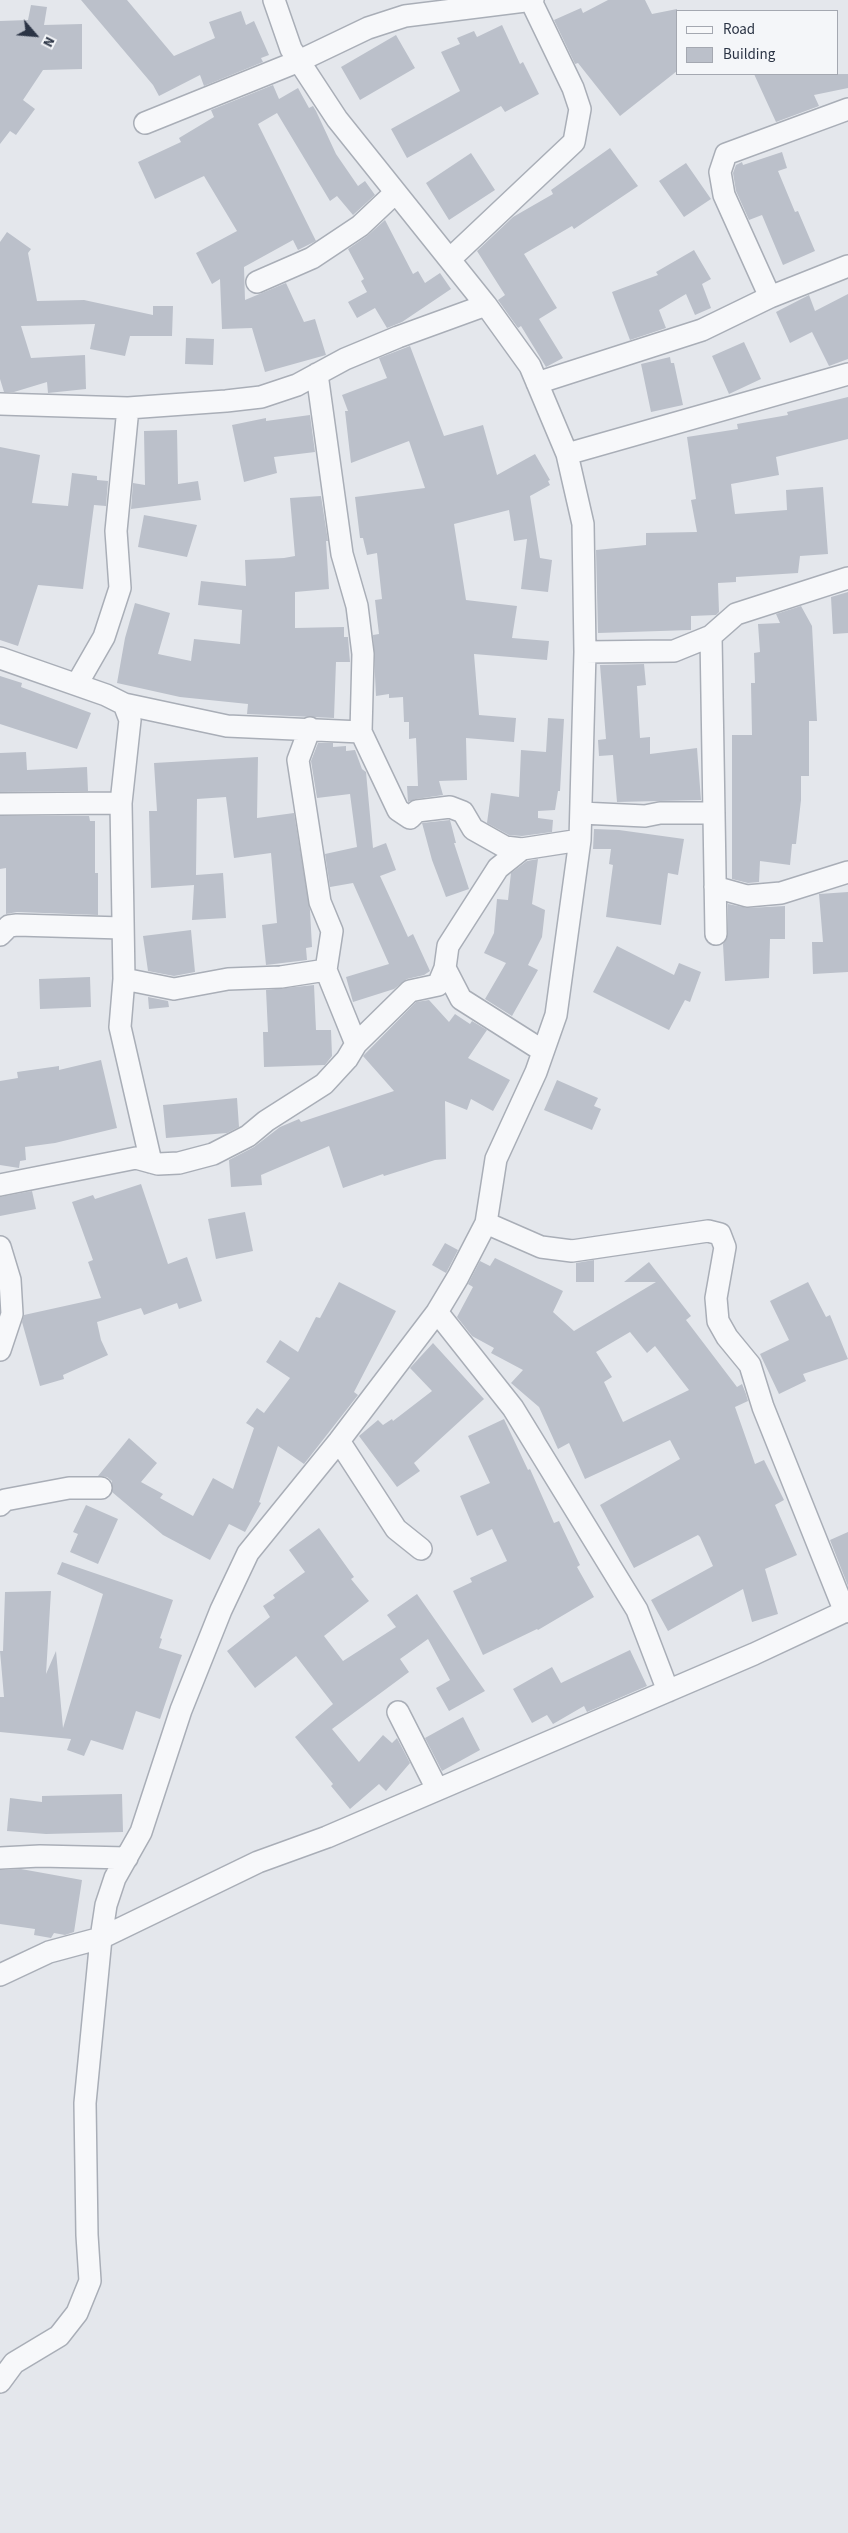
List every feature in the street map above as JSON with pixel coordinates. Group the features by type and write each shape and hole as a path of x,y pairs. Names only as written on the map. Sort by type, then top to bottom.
{"street":[{"path":"0,2382 14,2363 59,2336 77,2313 90,2281 87,2235 85,2103 101,1938 106,1905 115,1878 141,1832 181,1710 221,1610 248,1554 339,1441 437,1312 458,1277 486,1223 496,1159 544,1051 556,1015 580,840 585,652 583,524 567,454 530,366 486,305 337,119 291,49 274,0"},
{"path":"145,123 192,102 299,61 368,28 404,16 532,0 573,88 580,109 574,142 450,259"},
{"path":"770,297 724,195 720,172 726,154 848,109"},
{"path":"258,282 320,253 360,226 395,193"},
{"path":"537,383 702,330 770,297 848,266"},
{"path":"0,404 128,408 226,401 261,396 297,385 345,359 398,337 486,305"},
{"path":"317,374 342,554 357,606 363,654 361,732 398,810 410,818 417,811 450,806 464,812 473,829 505,847 522,849 580,840"},
{"path":"567,454 848,374"},
{"path":"77,684 104,637 120,588 116,531 128,408"},
{"path":"585,652 674,651 711,636 736,614 848,578"},
{"path":"711,636 716,934"},
{"path":"0,658 77,684 124,704 227,726 310,728 361,732"},
{"path":"124,704 130,720 120,803 124,979 120,1027 151,1162"},
{"path":"310,728 298,760 320,902 332,931 326,970 356,1044"},
{"path":"0,804 120,803"},
{"path":"581,813 645,816 660,813 714,813"},
{"path":"0,1185 136,1158 158,1164 179,1162 213,1154 248,1136 266,1121 324,1084 347,1059 356,1044 410,992 438,985 445,968 448,946 498,868 522,849"},
{"path":"715,887 747,896 781,892 848,872"},
{"path":"0,935 9,926 17,925 122,928"},
{"path":"445,968 461,999 544,1051"},
{"path":"124,979 174,989 228,980 281,977 326,970"},
{"path":"0,1975 48,1952 101,1938 258,1862 327,1837 668,1692 847,1611 763,1407 750,1365 727,1337 718,1321 716,1298 725,1247 720,1234 708,1231 572,1251 541,1247 486,1223"},
{"path":"0,1248 10,1280 12,1314 0,1350"},
{"path":"437,1312 513,1408 637,1610 668,1692"},
{"path":"339,1441 396,1528 421,1549"},
{"path":"0,1504 5,1500 69,1488 101,1488"},
{"path":"398,1712 437,1789"},
{"path":"0,1858 40,1856 127,1858"},
{"path":"106,1905 132,1923"}],"building":[{"path":"81,0 127,0 174,56 215,38 209,22 241,11 246,25 254,21 269,55 261,58 263,62 204,86 200,75 159,96 153,85"},
{"path":"608,0 645,0 652,14 677,9 676,72 620,116 578,63 575,64 554,20 581,8 583,13"},
{"path":"31,5 47,7 44,25 82,24 82,69 43,70 23,100 35,109 16,135 10,131 0,144 0,21 28,20"},
{"path":"502,25 520,64 523,62 539,94 505,112 501,106 407,158 391,129 460,91 441,52 460,44 457,38 474,31 477,37"},
{"path":"396,35 415,68 360,100 341,67"},
{"path":"848,74 848,88 814,95 819,106 776,122 754,75"},
{"path":"273,85 279,99 298,88 309,108 313,106 336,154 358,186 365,181 375,195 353,215 337,196 330,201 277,113 258,124 316,241 298,250 293,240 244,267 245,300 286,283 304,322 315,319 326,355 265,372 252,328 222,329 220,279 212,284 196,253 237,231 204,176 155,199 138,162 181,142 179,138 214,117 211,110"},
{"path":"610,148 638,186 574,229 572,226 524,254 557,308 539,319 563,358 546,367 521,326 518,328 498,300 505,295 477,251 513,217 553,194 551,190"},
{"path":"782,152 787,168 778,171 795,212 798,211 815,251 783,265 762,215 749,220 736,191 733,173 736,165 742,162 743,165"},
{"path":"471,153 495,190 449,220 426,183"},
{"path":"686,163 711,199 684,217 659,181"},
{"path":"385,220 413,274 418,271 425,283 440,273 451,289 402,322 387,328 375,308 357,318 348,302 367,292 361,281 364,279 348,249"},
{"path":"7,232 31,249 28,253 37,301 84,300 153,315 153,306 173,306 172,336 130,336 125,356 90,349 95,324 21,326 31,358 85,355 86,389 48,393 47,382 14,392 4,392 0,379 0,242"},
{"path":"694,250 711,279 702,284 711,308 695,315 686,294 659,310 666,328 630,340 612,292 658,275 656,272"},
{"path":"848,294 848,359 829,366 812,332 790,343 776,312 809,295 815,311"},
{"path":"186,338 214,339 213,365 185,364"},
{"path":"744,342 761,379 729,394 712,356"},
{"path":"410,346 444,436 483,425 497,475 535,454 550,480 548,481 550,485 530,496 540,558 552,560 548,592 521,589 527,539 514,541 509,510 454,524 466,600 517,606 512,638 549,641 547,660 474,654 479,715 516,718 514,742 466,738 467,780 439,781 443,795 408,802 407,786 418,786 416,738 409,739 409,722 404,722 403,697 389,698 389,694 376,696 373,635 379,634 375,600 382,599 377,553 367,555 363,538 360,538 355,497 425,488 409,441 351,463 345,411 348,411 342,395 387,378 379,358"},
{"path":"670,357 671,363 674,363 683,405 651,412 641,364"},
{"path":"848,397 848,439 776,457 779,475 731,484 735,514 787,510 786,490 823,487 828,554 800,556 798,573 736,577 736,582 718,583 719,612 716,615 691,616 691,630 598,633 596,550 646,545 646,533 697,532 691,500 696,499 687,437 738,429 737,424 788,415 787,412"},
{"path":"310,415 315,452 274,457 277,473 244,482 232,425 266,418 266,421"},
{"path":"177,430 178,484 198,481 201,500 131,509 133,483 145,485 144,431"},
{"path":"0,447 40,455 32,503 68,506 72,473 97,476 97,480 108,481 106,506 94,505 83,589 38,585 18,646 0,640"},
{"path":"321,496 328,541 326,541 329,589 295,592 295,628 344,627 344,637 348,637 350,662 336,662 334,718 247,714 248,704 180,697 117,683 125,638 135,603 170,613 158,654 191,661 194,639 240,644 242,610 198,605 201,581 246,586 245,560 295,556 290,498"},
{"path":"144,515 197,525 187,557 138,547"},
{"path":"848,592 848,633 833,634 831,597"},
{"path":"801,606 812,626 817,721 809,721 809,776 801,776 801,800 796,844 792,844 790,865 760,861 759,882 748,883 732,879 732,735 752,735 751,683 755,683 754,653 760,652 758,624 780,623 776,614"},
{"path":"644,664 646,685 637,686 640,738 650,737 650,754 697,748 701,800 617,802 613,755 599,756 598,740 606,739 600,665"},
{"path":"0,676 22,683 21,687 91,713 77,749 0,724"},
{"path":"548,718 564,719 560,791 558,791 555,810 538,811 538,818 553,820 552,832 522,836 509,835 487,823 491,793 519,797 521,750 546,752"},
{"path":"318,743 333,743 333,747 346,746 346,751 355,750 362,769 366,772 373,848 386,843 396,870 380,876 408,937 413,934 430,971 424,975 407,979 394,989 353,1002 346,977 389,964 353,883 330,887 325,854 357,847 350,794 317,798 311,761"},
{"path":"26,752 27,770 87,767 88,791 0,792 0,753"},
{"path":"258,757 257,818 294,813 310,910 312,947 306,948 307,960 266,965 262,925 277,923 271,853 234,858 226,797 197,799 196,875 223,873 226,918 192,920 194,885 151,888 149,811 157,811 154,763"},
{"path":"0,816 89,816 90,821 95,821 95,873 98,873 98,915 17,912 6,914 6,868 0,869"},
{"path":"450,820 456,843 454,843 469,889 446,897 432,860 422,823"},
{"path":"594,829 619,830 684,839 678,875 668,873 661,925 606,917 613,865 609,864 611,849 593,849"},
{"path":"538,859 532,904 545,910 542,937 528,965 538,970 512,1016 485,999 506,963 484,953 494,933 497,899 508,900 511,873 527,861"},
{"path":"848,892 848,972 813,974 812,942 823,942 819,894"},
{"path":"728,904 748,908 785,906 785,939 770,939 769,978 725,981 723,944 728,934"},
{"path":"191,930 195,972 174,976 148,971 143,936"},
{"path":"617,946 674,975 679,963 701,972 690,1002 685,1000 669,1030 593,992"},
{"path":"90,977 91,1007 40,1009 39,979"},
{"path":"314,985 316,1030 331,1030 332,1056 325,1065 264,1067 263,1032 268,1032 266,990"},
{"path":"148,997 168,1001 169,1007 149,1009"},
{"path":"429,1000 449,1022 455,1014 470,1024 472,1021 487,1030 468,1058 510,1080 493,1111 471,1099 467,1110 445,1101 446,1159 435,1160 384,1176 383,1174 343,1188 329,1146 261,1175 262,1185 231,1187 229,1160 254,1147 280,1127 299,1119 301,1122 394,1091 363,1056 416,1002"},
{"path":"101,1060 117,1128 55,1143 25,1147 26,1160 20,1161 19,1168 0,1165 0,1081 18,1078 17,1072 59,1066 59,1070"},
{"path":"557,1080 598,1098 594,1106 601,1109 592,1130 544,1110"},
{"path":"237,1098 239,1127 227,1133 166,1138 163,1105"},
{"path":"141,1184 168,1264 187,1257 202,1301 179,1309 177,1303 144,1315 141,1308 97,1322 101,1340 108,1355 63,1375 64,1379 40,1386 22,1322 24,1315 101,1298 88,1262 93,1260 72,1202 93,1195 95,1199"},
{"path":"32,1191 36,1209 0,1216 0,1197"},
{"path":"245,1212 253,1251 216,1259 208,1219"},
{"path":"445,1243 458,1250 446,1273 432,1265"},
{"path":"495,1258 563,1291 553,1312 574,1331 656,1282 624,1282 649,1262 691,1316 686,1320 737,1387 742,1384 746,1394 748,1401 735,1407 755,1464 764,1460 784,1500 775,1505 797,1555 765,1569 778,1614 752,1622 743,1589 668,1631 651,1600 713,1566 700,1537 698,1535 634,1568 600,1505 680,1459 670,1440 585,1479 569,1443 558,1449 539,1407 511,1383 523,1370 491,1353 494,1348 472,1336 457,1317 473,1287 468,1284 480,1261 490,1266","holes":["630,1332 647,1353 655,1346 689,1390 623,1422 604,1382 612,1377 596,1352"]},
{"path":"594,1260 594,1282 576,1282 576,1263"},
{"path":"339,1282 396,1311 354,1392 358,1395 304,1464 278,1446 259,1502 261,1503 245,1532 229,1524 210,1560 163,1535 112,1492 112,1481 107,1477 98,1476 129,1438 157,1463 141,1482 163,1494 160,1498 193,1516 213,1478 233,1489 254,1428 246,1423 257,1408 264,1413 290,1378 266,1362 280,1340 298,1352 316,1317 320,1318"},
{"path":"808,1282 826,1317 830,1315 848,1359 803,1374 806,1381 779,1394 760,1354 789,1340 770,1301"},
{"path":"433,1343 484,1399 414,1463 420,1471 397,1487 359,1436 378,1420 383,1425 392,1419 393,1421 432,1391 410,1368"},
{"path":"504,1419 528,1470 530,1469 554,1523 559,1521 580,1565 577,1567 594,1597 538,1630 483,1655 453,1591 472,1582 470,1578 507,1561 492,1529 477,1536 460,1496 490,1483 468,1436"},
{"path":"86,1505 118,1519 98,1564 70,1552 78,1534 73,1532"},
{"path":"319,1528 354,1577 351,1579 369,1601 324,1636 343,1661 396,1627 387,1615 417,1594 485,1691 449,1711 436,1688 450,1680 428,1639 400,1659 409,1672 332,1729 359,1762 383,1735 392,1743 397,1738 410,1763 386,1791 379,1784 350,1809 331,1786 333,1784 295,1737 333,1704 296,1656 255,1688 227,1651 270,1617 263,1606 275,1598 273,1595 305,1572 289,1550"},
{"path":"848,1532 848,1586 830,1540"},
{"path":"62,1562 173,1600 160,1638 162,1639 159,1648 182,1655 160,1719 136,1711 123,1750 91,1740 84,1756 67,1750 71,1739 0,1732 0,1697 4,1697 0,1651 3,1651 5,1592 51,1591 46,1674 56,1651 63,1728 103,1594 57,1574"},
{"path":"630,1650 647,1686 587,1712 584,1706 553,1724 547,1715 532,1723 513,1689 552,1667 561,1683"},
{"path":"463,1717 480,1750 442,1771 425,1738"},
{"path":"122,1794 123,1832 46,1834 7,1831 10,1798 42,1802 42,1796"},
{"path":"21,1869 82,1880 74,1932 65,1935 54,1933 51,1938 34,1935 35,1929 0,1924 0,1870"}]}
